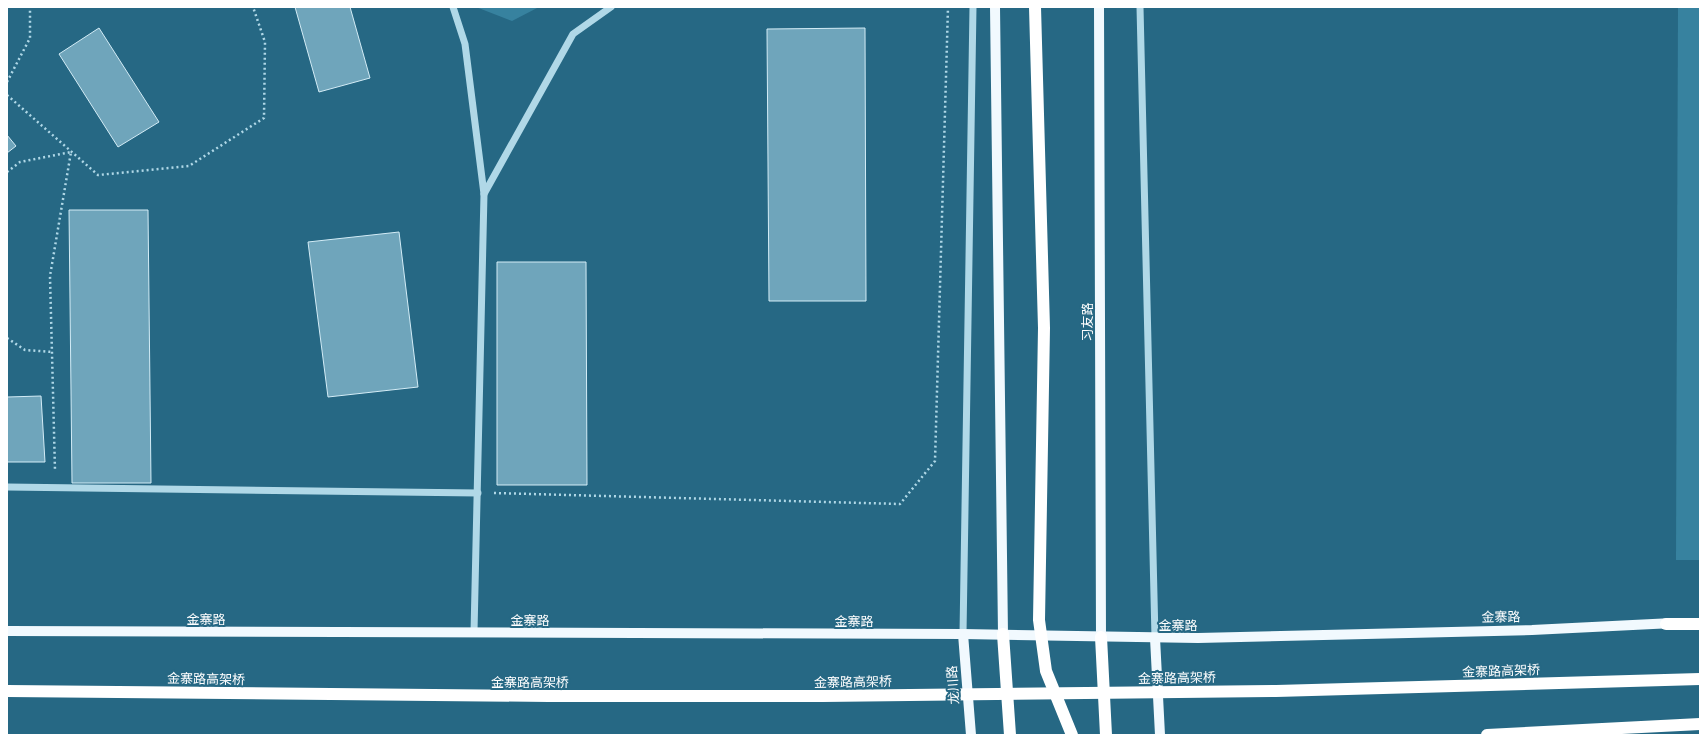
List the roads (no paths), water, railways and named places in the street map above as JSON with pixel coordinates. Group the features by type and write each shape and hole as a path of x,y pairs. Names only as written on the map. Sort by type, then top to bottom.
{"highway":[{"path":"1034,7 1044,328 1039,620 1046,671 1072,735"},
{"path":"1666,624 1700,623"},
{"path":"1003,634 1010,735"},
{"path":"1101,637 1106,735"},
{"name":"金寨路高架桥","path":"7,691 548,696 839,696 1276,691 1700,679"},
{"path":"1487,735 1700,724"}],"main road":[{"path":"995,7 1003,634"},
{"name":"习友路","path":"1099,7 1101,637"},
{"name":"金寨路","path":"7,631 1003,634 1154,638 1532,630 1666,624"},
{"name":"龙川路","path":"963,634 971,735"},
{"path":"1154,638 1160,735"}],"street":[{"path":"453,7 465,44 484,194 474,632"},
{"path":"484,194 573,34 611,7"},
{"path":"963,634 973,7"},
{"path":"1140,7 1154,638"},
{"path":"7,487 56,486 478,493"}]}
